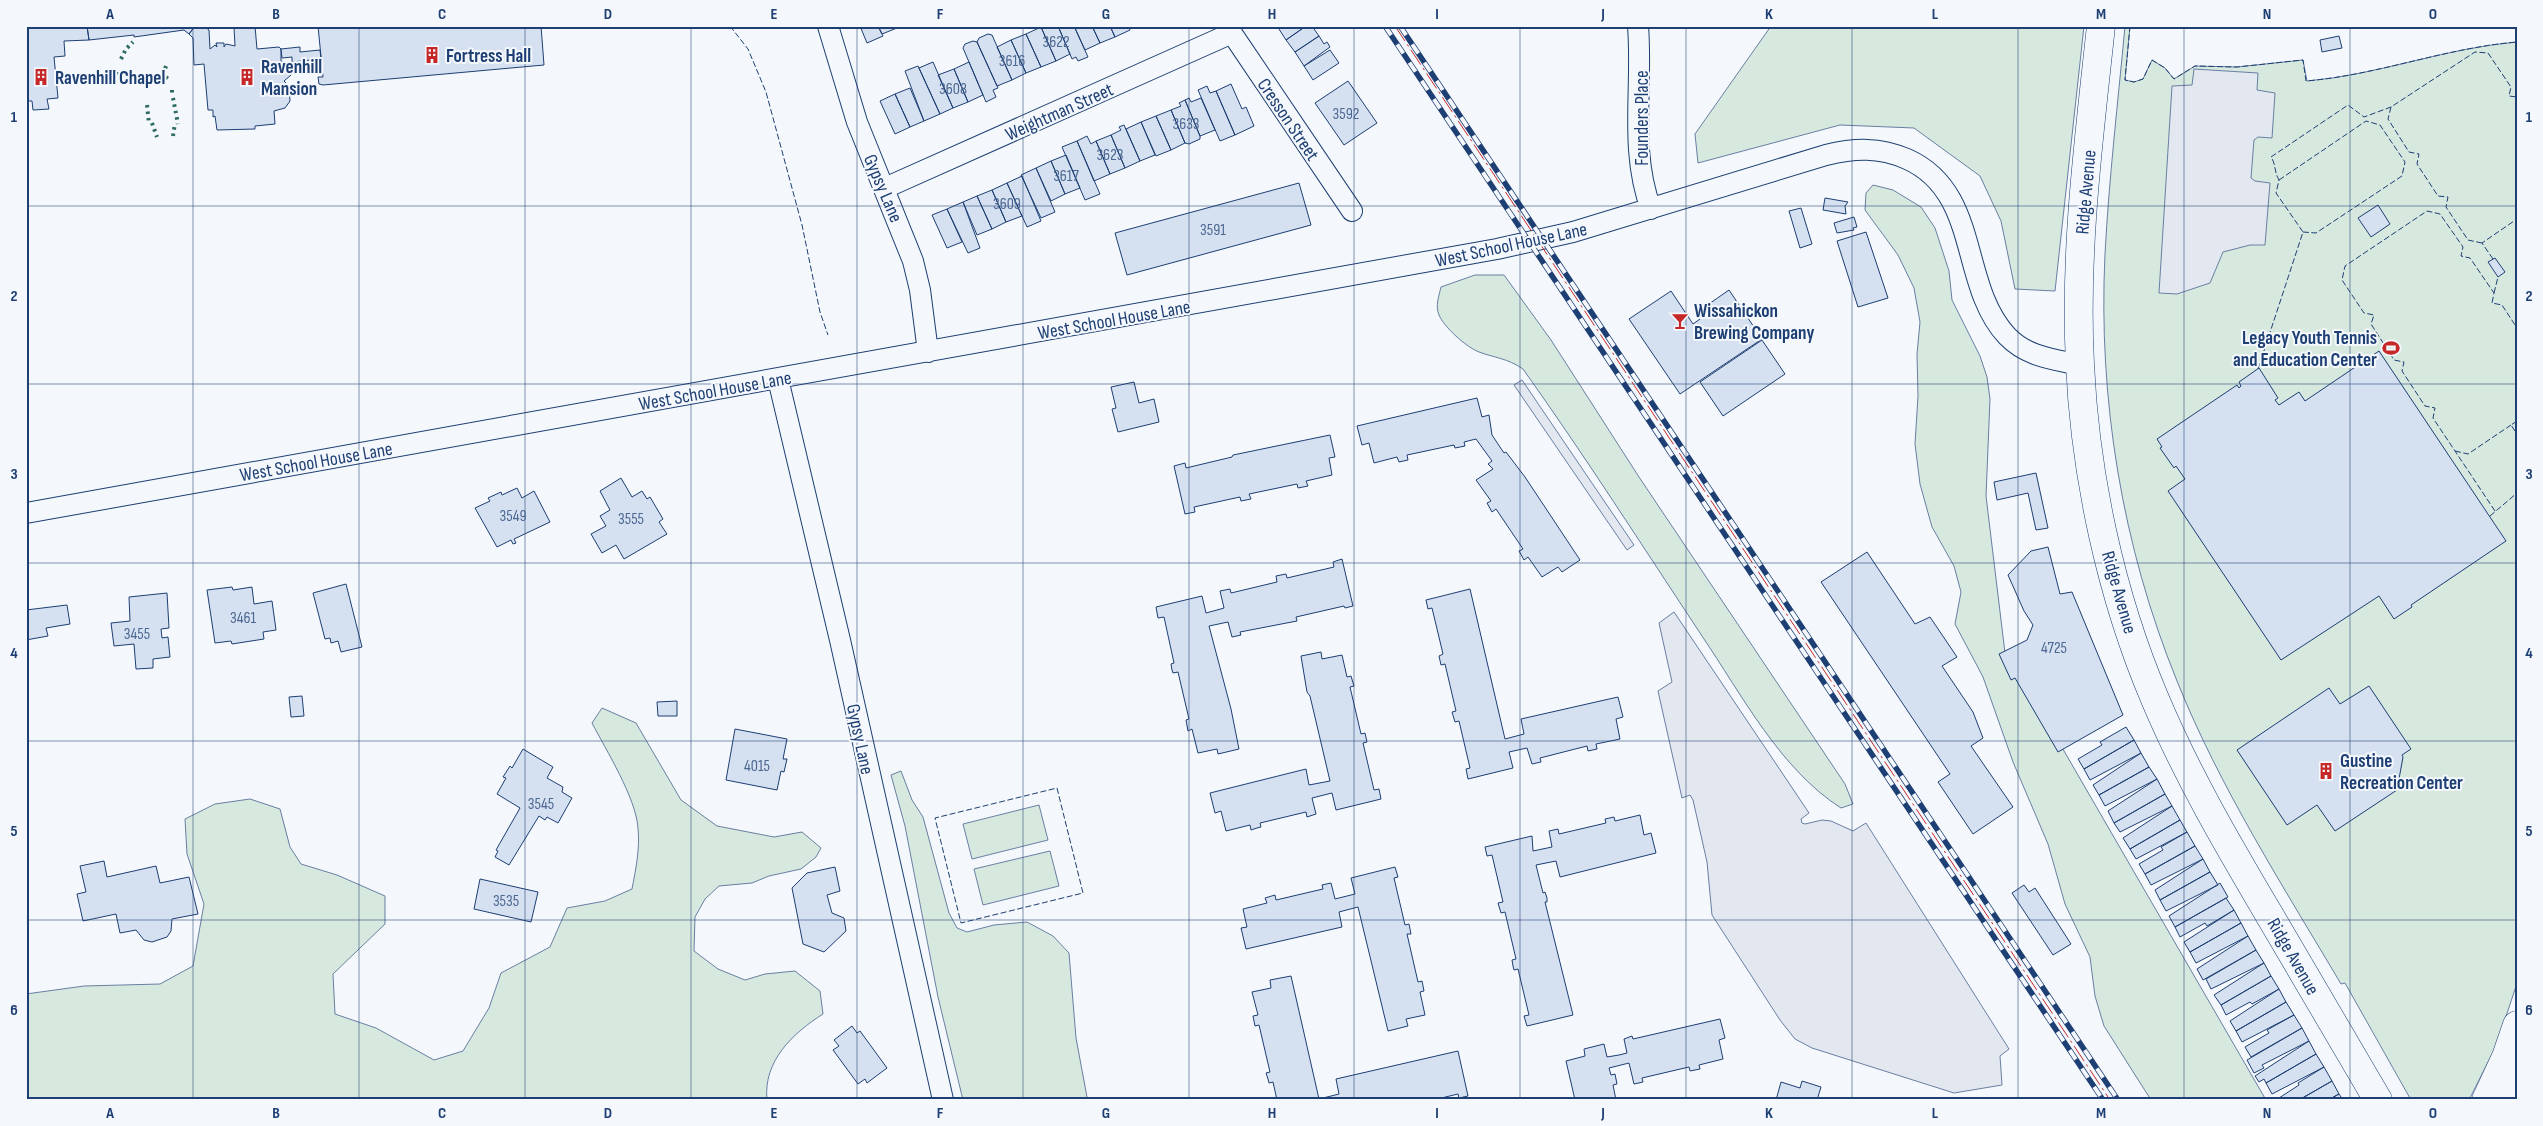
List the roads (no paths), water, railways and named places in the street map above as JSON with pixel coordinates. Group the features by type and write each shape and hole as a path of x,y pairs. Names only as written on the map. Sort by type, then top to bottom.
{"main road":[{"name":"Ridge Avenue","path":"2101,26 2082,211 2078,299 2080,365 2090,466 2109,559 2121,604 2153,695 2194,784 2378,1100"},
{"path":"2486,1100 2506,1057 2517,1025"},
{"path":"2507,1100 2517,1085"}],"street":[{"name":"Gypsy Lane","path":"828,26 857,122 914,261 920,290 928,352"},
{"name":"Founders Place","path":"1638,26 1641,54 1638,142 1644,190 1651,209"},
{"name":"Weightman Street","path":"885,188 1229,30"},
{"name":"Cresson Street","path":"1229,30 1352,211"},
{"name":"West School House Lane","path":"26,513 1498,249 1574,232 1846,150 1865,148 1883,150 1900,156 1928,173 1949,195 1964,229 1991,312 2007,336 2029,352 2080,365"},
{"name":"Gypsy Lane","path":"778,379 840,640 942,1100"}],"railway":[{"path":"1385,26 2103,1100"},
{"path":"1400,26 2118,1100"}],"place":[{"name":"Fortress Hall","path":"432,55"},
{"name":"Ravenhill Chapel","path":"41,77"},
{"name":"Ravenhill Mansion","path":"247,77"},
{"name":"Wissahickon Brewing Company","path":"1680,321"},
{"name":"Legacy Youth Tennis and Education Center","path":"2391,348"},
{"name":"Gustine Recreation Center","path":"2326,771"}]}
